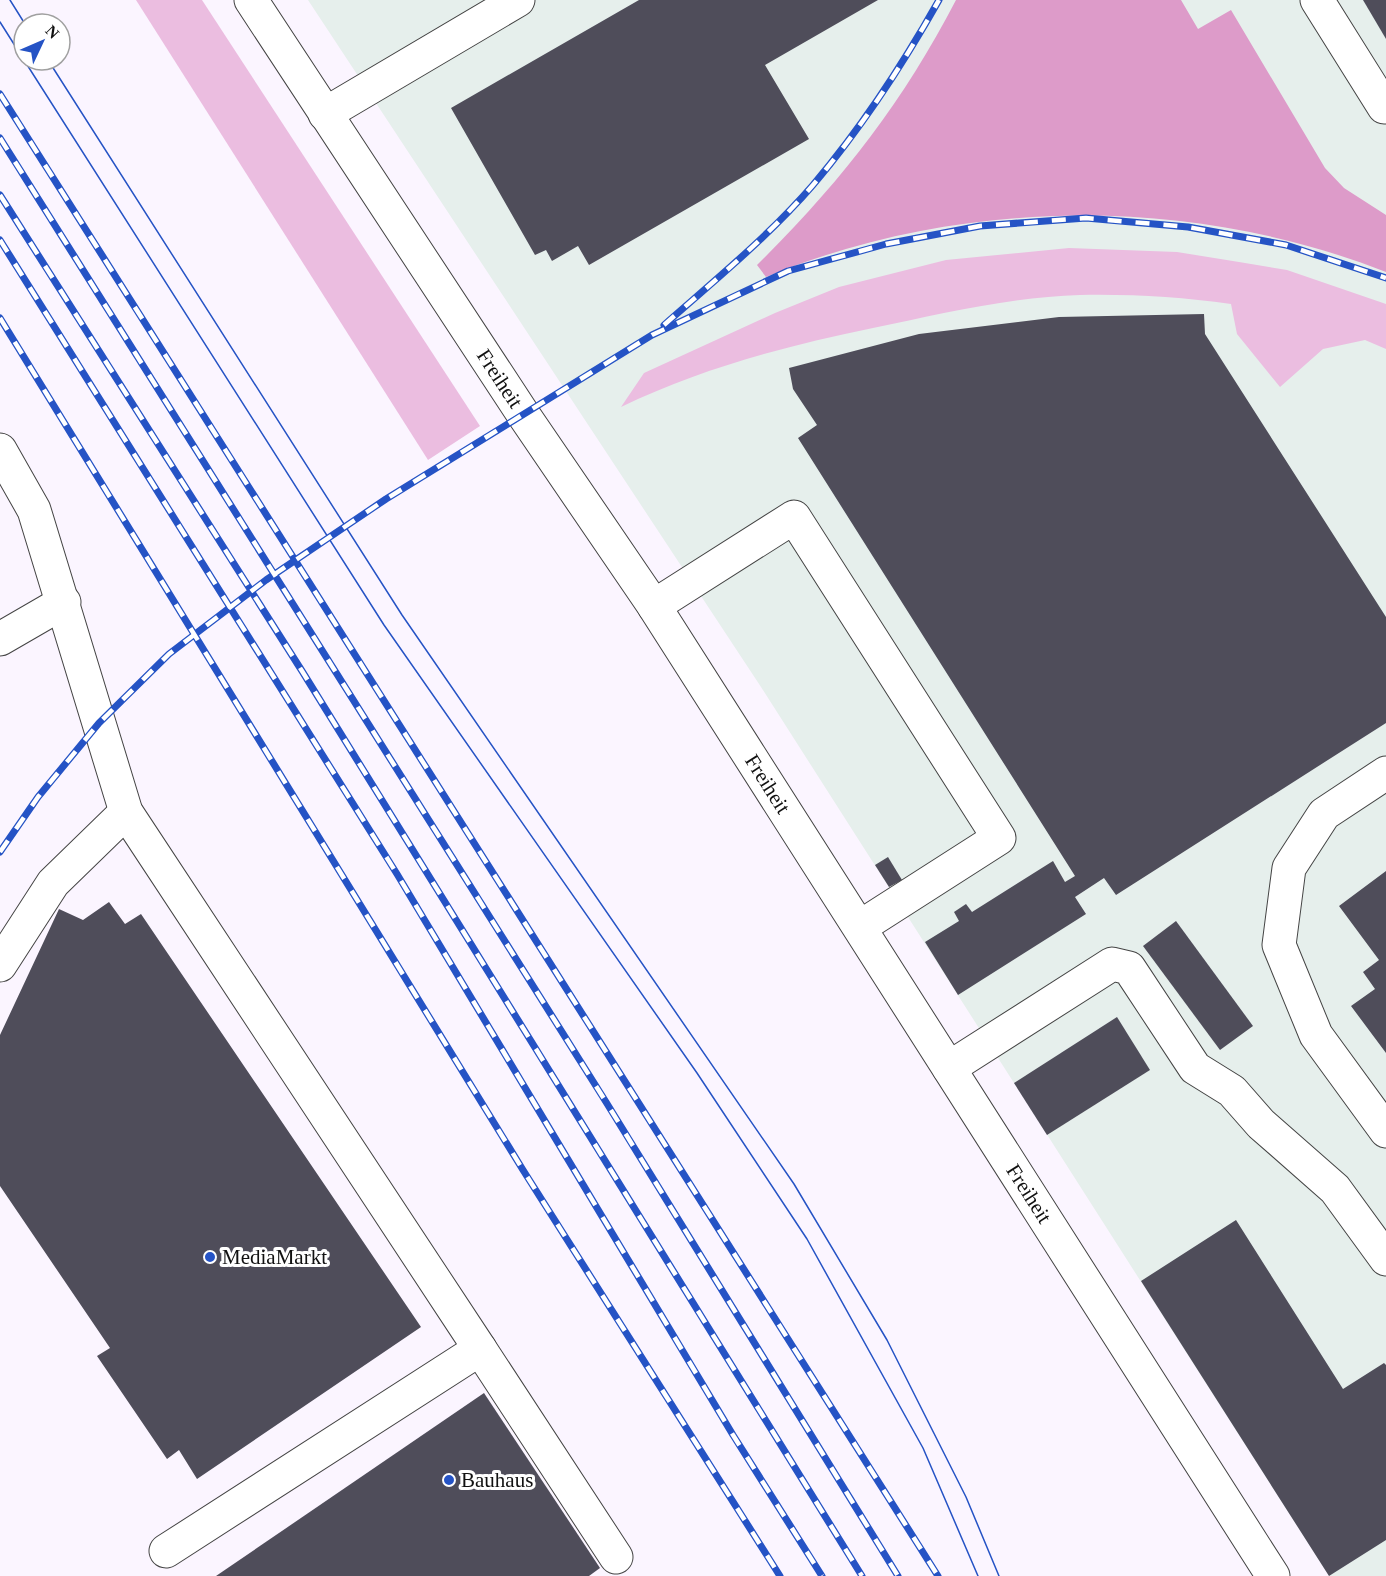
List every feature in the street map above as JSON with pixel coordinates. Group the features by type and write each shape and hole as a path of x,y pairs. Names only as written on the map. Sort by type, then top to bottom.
{"street":[{"name":"Freiheit","path":"251,0 523,414 654,606 1273,1576"},
{"path":"325,114 518,0"},
{"path":"1317,0 1384,107"},
{"path":"0,450 34,510 64,602 126,812 616,1557"},
{"path":"654,606 794,517 999,838 860,927"},
{"path":"0,639 64,602"},
{"path":"1386,773 1324,814 1289,868 1279,945 1316,1035 1386,1131"},
{"path":"0,965 53,883 126,812"},
{"path":"949,1068 1112,964 1129,968 1194,1068 1232,1090 1261,1124 1335,1189 1386,1258"},
{"path":"166,1551 480,1349"}],"shaded area":[{"path":"136,0 202,0 480,426 428,460"},
{"path":"308,0 1386,0 1386,1576 1329,1576 761,687"},
{"path":"956,0 1181,0 1198,29 1231,10 1325,168 1344,188 1386,215 1386,272 1311,247 1234,229 1155,219 1075,216 996,220 917,232 840,251 766,277 757,265 816,204 867,141 914,74"},
{"path":"1069,248 1177,252 1287,270 1386,304 1386,349 1365,340 1323,349 1280,387 1237,334 1231,304 1137,296 1054,296 976,307 808,342 713,370 621,407 644,373 775,313 839,287 946,260"}],"building":[{"path":"639,0 878,0 765,65 809,139 589,265 578,246 552,261 546,250 535,255 451,108"},
{"path":"1363,0 1386,0 1386,39"},
{"path":"1204,314 1205,334 1386,617 1386,723 1116,895 1104,878 1075,897 1086,914 958,995 925,942 959,921 954,912 966,904 972,912 1053,861 1065,882 1075,876 798,438 817,425 793,389 789,368 919,334 1059,317"},
{"path":"888,857 902,880 889,887 875,865"},
{"path":"1386,871 1386,1053 1351,1006 1375,989 1363,972 1379,960 1339,906"},
{"name":"MediaMarkt","path":"109,902 125,924 141,914 421,1327 197,1479 179,1450 167,1459 97,1356 110,1348 0,1186 0,1035 59,909 83,920"},
{"path":"1176,921 1253,1026 1220,1050 1143,946"},
{"path":"1117,1017 1150,1070 1047,1135 1014,1083"},
{"path":"1236,1220 1343,1389 1384,1363 1386,1365 1386,1540 1329,1576 1141,1281"},
{"name":"Bauhaus","path":"484,1393 600,1568 589,1576 216,1576"}],"tram line":[{"path":"10,0 18,12"},
{"path":"0,22 12,41"},
{"path":"32,72 384,625 697,1073 807,1239 923,1448 978,1576"},
{"path":"56,72 402,615 794,1184 887,1340 966,1497 999,1576"}],"railway":[{"path":"664,325 760,240 813,185 880,96 911,49 939,0"},
{"path":"0,94 938,1576"},
{"path":"0,138 606,1102 898,1576"},
{"path":"0,195 302,671 862,1576"},
{"path":"0,852 38,797 99,723 169,654 266,580 386,499 652,335 788,271 886,244 980,226 1086,218 1188,227 1286,245 1386,278"},
{"path":"0,240 397,874 733,1435 822,1576"},
{"path":"0,318 523,1170 780,1576"}],"place":[{"name":"MediaMarkt","path":"210,1257"},
{"name":"Bauhaus","path":"449,1480"}]}
